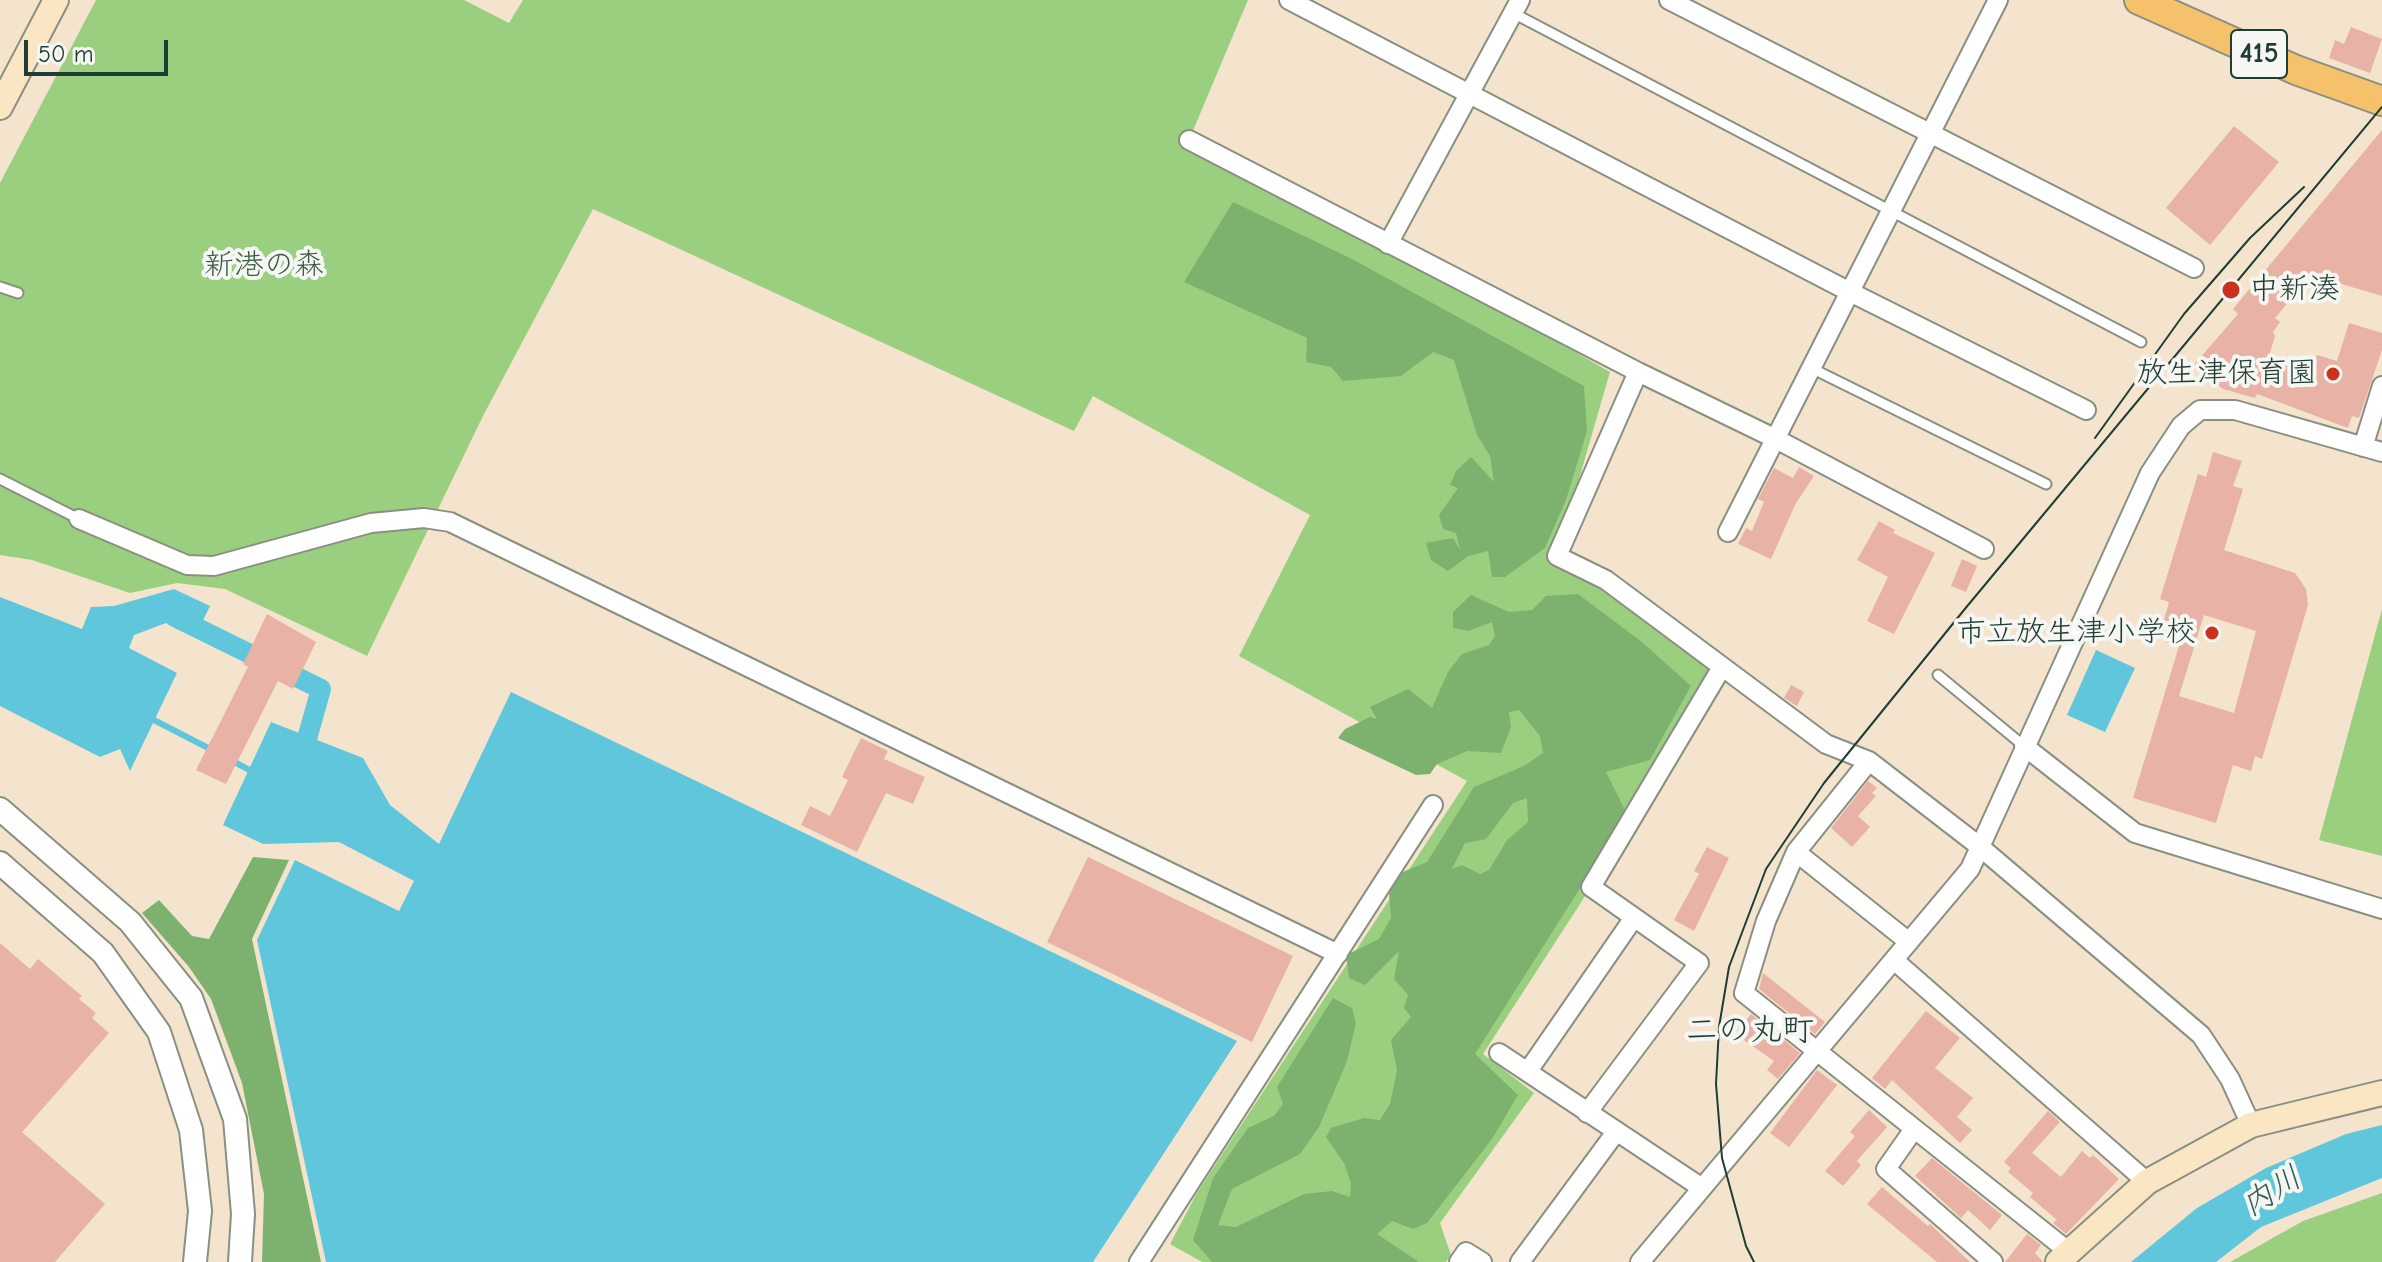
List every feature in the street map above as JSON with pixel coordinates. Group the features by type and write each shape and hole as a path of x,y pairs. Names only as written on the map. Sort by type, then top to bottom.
{"highway":[{"name":"415","path":"2139,0 2296,70 2378,94"}],"main road":[{"path":"0,107 56,0"},
{"path":"2063,1256 2147,1182 2251,1125 2382,1093"}],"street":[{"path":"1289,0 1848,291 2086,410"},
{"path":"1669,0 2194,268"},
{"path":"1728,532 1809,367 1998,0"},
{"path":"1388,244 1516,6"},
{"path":"1189,140 1638,372 1776,439 1984,549"},
{"path":"1638,372 1557,556 1606,580 1826,744 1869,761 1979,846 2201,1035 2230,1079 2251,1125"},
{"path":"2363,447 2382,386"},
{"path":"1640,1262 1970,869 2150,473 2181,426 2200,410 2235,410 2382,452"},
{"path":"79,519 187,565 214,566 371,523 424,518 450,522 1338,954"},
{"path":"1587,1113 1699,963 1591,887 1722,667"},
{"path":"2024,746 2135,833 2382,909"},
{"path":"1869,761 1796,852 1766,921 1744,993 1914,1129 2063,1256"},
{"path":"1139,1262 1433,805"},
{"path":"0,809 130,922 191,998 235,1119 243,1214 240,1262"},
{"path":"1796,852 1909,942"},
{"path":"0,863 103,953 159,1032 191,1130 200,1211 195,1262"},
{"path":"1528,1071 1633,919"},
{"path":"1895,961 2147,1182"},
{"path":"1499,1053 1702,1188"},
{"path":"1914,1129 1886,1169 1993,1262"},
{"path":"1520,1262 1616,1132"},
{"path":"1459,1262 1466,1252 1482,1262"}],"lane":[{"path":"1516,6 1888,213 2141,342"},
{"path":"0,287 18,293"},
{"path":"1809,367 2046,484"},
{"path":"0,479 79,519"},
{"path":"1938,675 2024,746"}],"green space":[{"name":"新港の森","path":"96,0 464,0 509,23 523,0 1248,0 1189,140 1388,244 1610,372 1557,555 1722,667 1591,887 1483,1054 1534,1093 1440,1223 1451,1255 1446,1262 1202,1262 1170,1244 1198,1191 1467,781 1239,656 1310,515 1093,396 1074,431 593,209 483,416 367,656 225,589 177,583 130,593 32,560 0,555 0,183"},
{"path":"1233,202 1352,259 1584,386 1587,431 1566,500 1545,548 1505,577 1492,577 1488,551 1468,556 1448,571 1431,560 1426,543 1453,538 1460,550 1456,533 1443,529 1439,515 1458,488 1450,485 1456,471 1471,457 1494,482 1490,456 1477,435 1454,360 1433,352 1401,376 1343,381 1331,367 1306,362 1307,338 1184,282"},
{"path":"1578,594 1642,642 1691,686 1650,760 1606,772 1627,814 1475,1054 1518,1095 1492,1139 1427,1223 1413,1229 1392,1221 1377,1234 1419,1262 1212,1262 1193,1240 1213,1178 1248,1128 1274,1116 1283,1104 1277,1087 1333,998 1352,1008 1356,1023 1347,1061 1319,1127 1300,1154 1232,1189 1218,1225 1236,1227 1304,1194 1332,1191 1350,1197 1351,1183 1344,1163 1326,1137 1331,1128 1364,1118 1380,1120 1390,1104 1397,1070 1391,1040 1411,1017 1404,1008 1408,995 1394,979 1399,951 1365,985 1349,978 1346,955 1379,939 1391,918 1389,893 1398,874 1427,862 1474,787 1524,766 1543,753 1540,736 1519,710 1509,712 1511,727 1501,753 1467,751 1437,764 1430,774 1416,775 1338,738 1345,729 1370,717 1377,719 1370,707 1408,689 1432,708 1448,672 1462,654 1489,645 1495,636 1492,622 1469,631 1453,628 1453,612 1471,595 1509,612 1532,610 1546,596","holes":["1527,798 1528,822 1507,840 1489,870 1480,874 1462,865 1452,869 1465,843 1486,839 1513,803"]},
{"path":"2382,609 2382,856 2319,840"},
{"path":"253,857 289,860 252,939 321,1262 262,1262 264,1194 242,1083 211,999 189,967 142,913 159,900 192,936 209,939"},
{"path":"2382,1193 2382,1262 2230,1262 2303,1221"}],"water":[{"path":"174,589 210,606 195,637 166,623 134,635 129,648 177,673 130,771 120,749 100,757 0,706 0,597 82,629 91,607 114,606"},
{"path":"2096,650 2135,668 2105,732 2067,715"},
{"path":"511,692 1237,1041 1093,1262 326,1262 257,940 295,860 399,911 414,881 339,842 263,844 223,825 271,722 363,758 390,805 439,844"},
{"name":"内川","path":"2382,1125 2382,1178 2261,1227 2216,1262 2131,1262 2197,1208 2266,1168 2346,1134"}],"building":[{"path":"2351,27 2382,39 2370,73 2329,58 2335,40 2344,44"},
{"path":"2234,126 2279,162 2210,245 2166,208"},
{"path":"2382,130 2382,296 2311,275 2275,318 2280,322 2273,332 2275,336 2268,359 2311,373 2317,355 2337,361 2349,323 2382,333 2382,350 2359,418 2352,416 2348,428 2257,394 2255,398 2223,389 2192,367 2238,314 2233,309"},
{"path":"2213,452 2242,461 2233,486 2243,489 2224,550 2295,573 2306,589 2308,605 2262,759 2255,756 2251,771 2233,765 2216,823 2133,798 2179,646 2165,642 2170,630 2162,627 2169,602 2160,599 2198,474 2206,477","holes":["2204,615 2256,631 2234,713 2179,696"]},
{"path":"1799,467 1814,476 1796,503 1771,559 1738,544 1746,528 1752,531 1764,502 1758,499 1774,468 1793,478"},
{"path":"1879,521 1895,530 1893,533 1935,553 1894,634 1867,621 1888,577 1857,560"},
{"path":"1962,559 1977,566 1966,592 1951,586"},
{"path":"267,614 316,642 293,689 278,681 226,784 196,770 248,667 243,664"},
{"path":"1791,685 1804,692 1797,706 1784,698"},
{"path":"861,738 888,751 884,759 925,777 913,804 886,793 857,852 801,825 810,806 830,816 848,780 842,777"},
{"path":"1868,781 1877,788 1872,793 1876,796 1858,816 1870,827 1852,847 1831,828"},
{"path":"1707,847 1729,858 1694,931 1674,920 1699,874 1694,871"},
{"path":"1088,857 1293,956 1252,1042 1047,942"},
{"path":"0,943 30,969 38,959 82,996 79,999 96,1013 92,1018 109,1033 22,1132 105,1204 55,1262 0,1262"},
{"path":"1763,973 1825,1022 1815,1034 1759,989"},
{"path":"1926,1011 1960,1038 1935,1068 1973,1098 1957,1117 1972,1130 1960,1143 1892,1080 1885,1089 1872,1078"},
{"path":"1751,1014 1800,1053 1778,1079 1767,1070 1774,1061 1741,1038 1744,1034 1738,1030"},
{"path":"1817,1070 1837,1085 1789,1147 1770,1133"},
{"path":"1869,1110 1887,1127 1857,1161 1861,1165 1843,1186 1825,1171 1855,1136 1850,1132"},
{"path":"2048,1111 2060,1122 2032,1153 2061,1177 2082,1151 2090,1158 2093,1155 2119,1179 2066,1234 2053,1223 2057,1220 2030,1197 2033,1193 2008,1172 2011,1168 2004,1162"},
{"path":"1932,1158 2002,1215 1990,1230 1968,1210 1961,1218 1915,1176"},
{"path":"1882,1187 1928,1226 1930,1224 1970,1262 1937,1262 1867,1204"},
{"path":"2027,1234 2041,1245 2035,1253 2043,1262 2005,1262"}],"waterway":[{"path":"175,617 321,689 301,760"},
{"path":"150,718 214,751"},
{"path":"231,760 253,772"}],"tram line":[{"path":"1754,1262 1746,1246 1722,1158 1716,1084 1719,1027 1729,967 1766,869 1824,783 2382,107"},
{"path":"2095,438 2184,314 2250,238 2304,187"}],"place":[{"name":"中新湊","path":"2231,290"},
{"name":"放生津保育園","path":"2333,374"},
{"name":"市立放生津小学校","path":"2212,633"}],"district":[{"name":"二の丸町","path":"1750,1031"}]}
